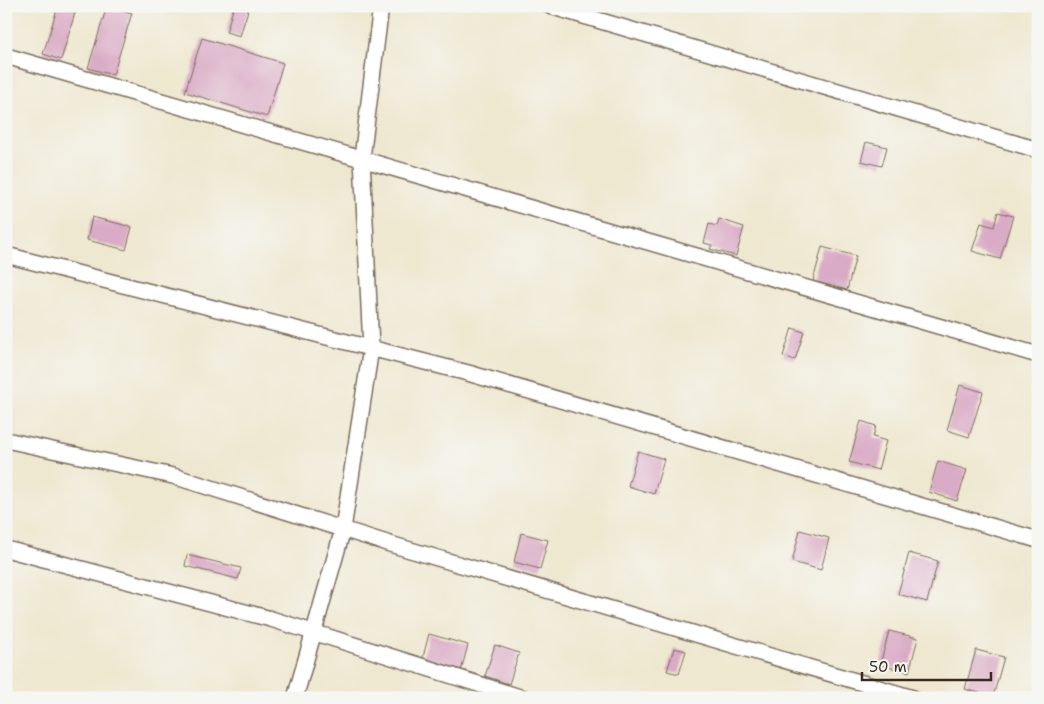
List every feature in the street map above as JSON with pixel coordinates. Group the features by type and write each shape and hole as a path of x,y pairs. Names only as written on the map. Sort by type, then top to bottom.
{"street":[{"path":"295,698 342,529 371,348 362,158 381,6"},
{"path":"550,6 1038,150"},
{"path":"6,56 1038,355"},
{"path":"6,255 468,373 1038,540"},
{"path":"6,440 173,476 342,529 913,698"},
{"path":"6,549 271,619 523,698"}],"building":[{"path":"58,6 77,6 61,60 43,54"},
{"path":"107,6 132,13 113,75 88,68"},
{"path":"234,6 249,7 240,36 226,32"},
{"path":"202,38 283,63 267,117 185,92"},
{"path":"866,142 887,147 882,166 861,161"},
{"path":"998,212 1013,216 1000,259 972,251 981,223 994,227"},
{"path":"92,217 132,227 126,250 87,240"},
{"path":"719,219 744,227 736,256 710,249 712,245 704,243 709,224 717,226"},
{"path":"822,247 856,256 847,290 813,281"},
{"path":"792,328 804,332 795,360 783,356"},
{"path":"960,385 983,392 969,437 947,430"},
{"path":"861,421 876,426 873,437 886,441 878,470 849,462"},
{"path":"638,451 664,459 654,494 628,486"},
{"path":"938,461 967,470 957,501 929,492"},
{"path":"800,530 829,538 821,570 792,562"},
{"path":"521,533 548,540 540,569 514,562"},
{"path":"909,553 938,561 927,602 898,594"},
{"path":"187,555 241,568 238,579 185,566"},
{"path":"889,631 918,638 909,672 880,665"},
{"path":"429,634 468,645 461,671 422,661"},
{"path":"495,645 519,653 509,684 485,676"},
{"path":"674,648 686,651 679,674 667,671"},
{"path":"976,650 1004,657 993,697 965,689"}]}
